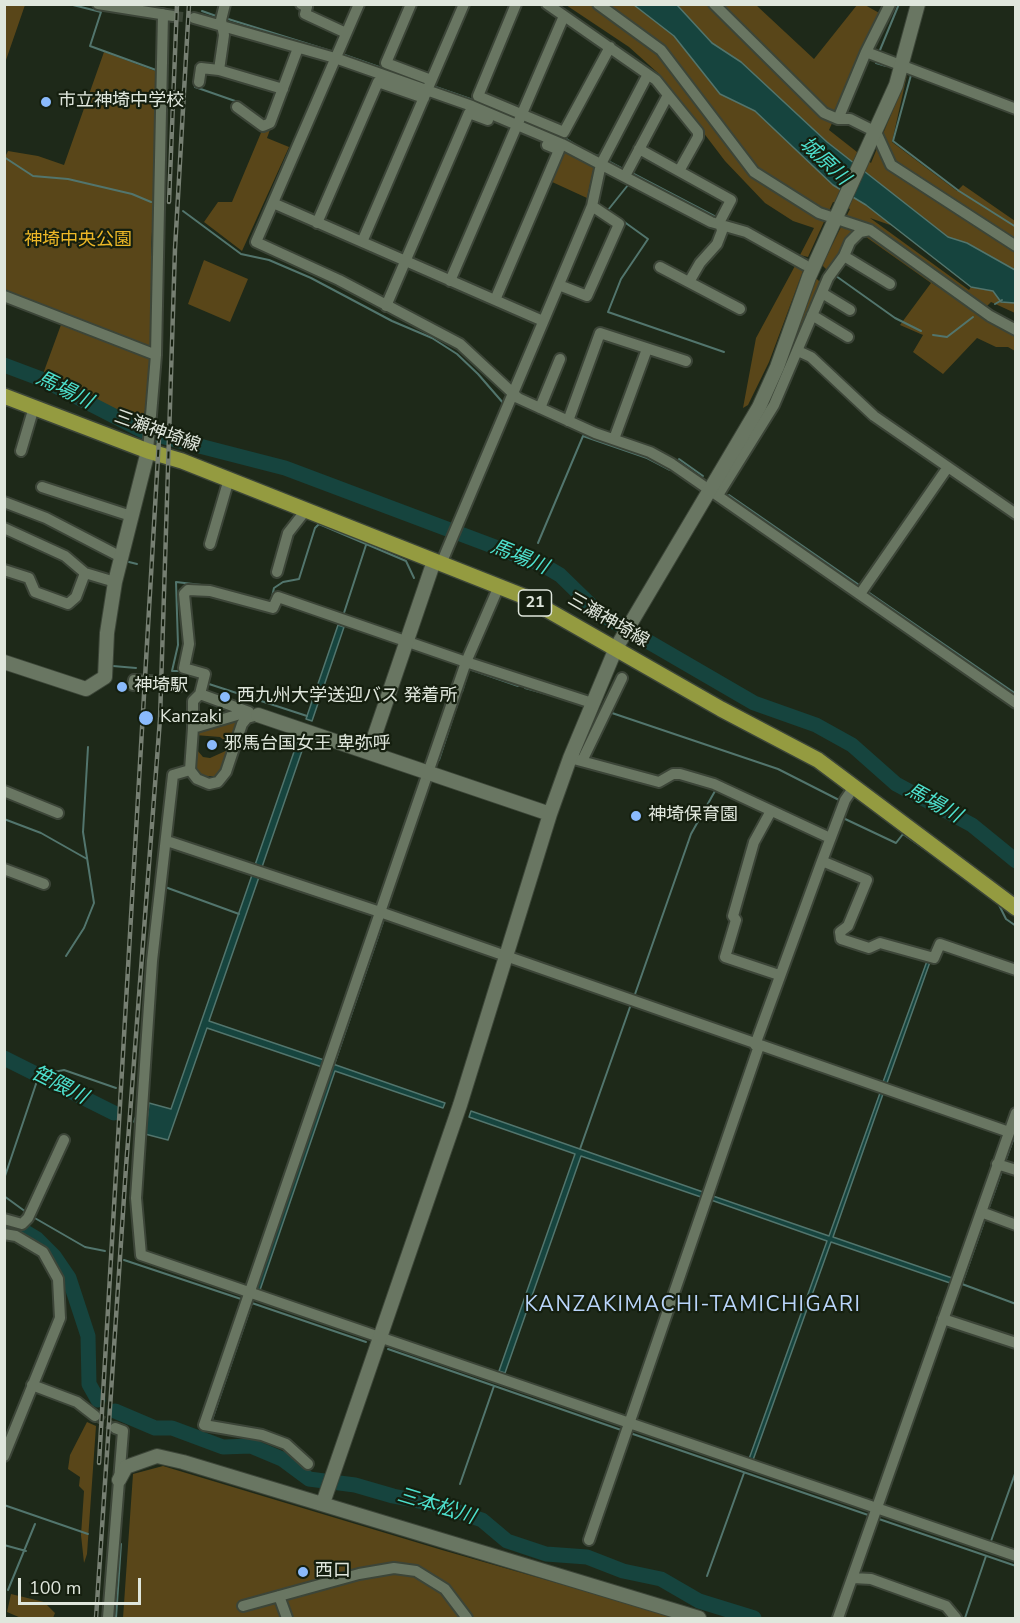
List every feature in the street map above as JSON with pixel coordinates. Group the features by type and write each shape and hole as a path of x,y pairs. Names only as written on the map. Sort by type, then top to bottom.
{"main road":[{"name":"三瀬神埼線","path":"4,396 149,446 499,586 619,643 721,708 818,760 1016,908"}],"street":[{"path":"301,4 307,7 304,14 346,33"},
{"path":"358,4 256,242 301,261 460,344 513,394 568,421 650,452 714,492 1016,703"},
{"path":"411,4 386,63 427,89"},
{"path":"362,242 464,4"},
{"path":"495,300 559,150 478,96 516,4"},
{"path":"547,4 610,47 647,76 656,80 668,94 698,132 698,137 679,171"},
{"path":"598,4 661,50 754,172 819,213 834,220 870,230 990,316 1016,330"},
{"path":"714,4 824,113 838,119 850,119 875,134 891,165 1016,246"},
{"path":"838,119 866,52 890,4"},
{"path":"714,492 759,407 777,367 809,277 875,134 902,65 918,4"},
{"path":"5,663 86,689 105,677 107,633 115,582 149,446 156,355 168,15 100,5"},
{"path":"450,281 564,16"},
{"path":"194,18 223,17 298,48 337,55 518,123 603,160 746,232 804,265"},
{"path":"219,70 223,17"},
{"path":"386,306 470,113 564,132 610,47"},
{"path":"237,106 263,126 270,123 298,48"},
{"path":"866,52 1016,109"},
{"path":"198,82 201,68 219,70 283,89"},
{"path":"369,752 406,642 437,563 451,540 592,207 603,160 647,76"},
{"path":"317,223 378,82 427,89"},
{"path":"627,172 668,94"},
{"path":"639,149 731,200 721,220 722,231 717,244 700,263 689,282"},
{"path":"273,203 543,321"},
{"path":"559,285 587,296 619,224 592,207"},
{"path":"576,759 592,704 619,643 714,492 774,405 822,293 824,276 844,256 850,242 860,232 870,230"},
{"path":"844,256 890,284"},
{"path":"660,267 740,309"},
{"path":"822,293 850,310"},
{"path":"4,296 156,355"},
{"path":"812,315 848,337"},
{"path":"568,421 600,333 686,361"},
{"path":"614,439 647,348"},
{"path":"798,351 811,357 874,416 1016,514"},
{"path":"540,408 561,359"},
{"path":"21,451 34,407"},
{"path":"860,594 948,466"},
{"path":"210,544 228,479"},
{"path":"42,487 131,516"},
{"path":"4,502 46,518 121,557"},
{"path":"277,572 288,533 306,510"},
{"path":"4,528 65,556 85,573 115,582"},
{"path":"4,570 28,578 35,592 68,604 76,597 85,573"},
{"path":"308,1464 286,1444 262,1435 204,1425 466,662 499,586"},
{"path":"252,713 242,724 226,772 218,782 209,784 197,779 190,770 193,700 200,694 205,674 183,668 189,644 184,594 188,590 210,591 273,608 278,597 592,704"},
{"path":"324,1498 337,1472 380,1337 456,1115 550,814 576,759 622,678"},
{"path":"133,685 134,681 145,681 178,683 178,687"},
{"path":"200,694 550,814"},
{"path":"193,728 252,713"},
{"path":"576,759 659,782 673,774 680,774 714,784 830,838"},
{"path":"190,770 173,775 146,1028 136,1198 141,1255 248,1298 380,1337 626,1428 874,1513 1016,1557"},
{"path":"589,1540 779,975 845,800 854,787"},
{"path":"4,791 58,813"},
{"path":"771,811 754,842 733,916 736,920 725,957 779,975"},
{"path":"167,841 380,912 757,1046 1009,1132"},
{"path":"822,861 842,867 867,880 848,926 840,932 842,939 869,948 880,944 934,958 940,944 1016,970"},
{"path":"4,869 44,884"},
{"path":"838,1618 1016,1113"},
{"path":"4,1219 22,1224 30,1215 64,1140"},
{"path":"997,1164 1016,1170"},
{"path":"981,1212 1016,1225"},
{"path":"4,1233 16,1236 43,1252 58,1279 60,1318 4,1456"},
{"path":"943,1319 1016,1342"},
{"path":"32,1385 77,1402 95,1416"},
{"path":"108,1618 123,1431 115,1428"},
{"path":"119,1480 126,1467 157,1456 324,1498 699,1618"},
{"path":"243,1606 359,1574 394,1568 416,1571 445,1590 467,1618"},
{"path":"853,1578 870,1579 946,1606 956,1618"},
{"path":"279,1596 287,1618"}],"green space":[{"path":"4,5 25,5 5,63"},
{"path":"566,5 634,5 674,36 720,94 755,111 833,185 866,205 893,226 870,218 969,290 971,287 993,291 1001,302 1015,303 1015,313 991,302 985,308 940,278 932,283 1013,335 1015,331 1015,351 1008,347 996,347 977,338 943,374 913,352 923,335 900,325 931,283 866,237 850,238 829,272 822,265 850,209 833,202 808,257 800,255 814,228 793,221 765,203 725,161 658,73 629,47"},
{"path":"677,5 756,5 814,59 857,5 865,5 881,14 829,130 871,163 907,75 892,142 957,191 963,185 1015,221 1015,270 967,243 948,238 827,142 741,62 712,43"},
{"name":"神埼中央公園","path":"104,52 158,72 151,244 152,348 5,292 4,159 8,151 38,156 64,165"},
{"path":"271,127 267,138 289,147 242,251 204,222 218,202 232,202 263,128"},
{"path":"564,149 594,166 587,198 550,181"},
{"path":"204,260 248,279 230,322 188,304"},
{"path":"796,264 803,271 769,362 748,405 743,408 756,338"},
{"path":"816,278 823,285 768,408 737,455 782,369"},
{"path":"62,322 152,356 147,406 140,423 43,374"},
{"path":"234,721 238,724 232,743 227,743 220,737 195,735 200,730"},
{"path":"195,740 198,742 197,750 203,757 210,758 230,749 222,770 216,776 203,776 197,771"},
{"path":"87,1422 96,1426 87,1554 84,1563 81,1535 84,1491 79,1486 80,1477 68,1469 70,1455"},
{"path":"163,1466 679,1618 123,1618 133,1474"},
{"path":"11,1594 44,1602 55,1613 53,1618 21,1618 7,1612"}],"water":[{"name":"城原川","path":"634,5 677,5 712,43 741,62 827,142 948,237 967,243 1015,270 1015,303 1001,302 993,291 971,287 866,205 833,185 755,111 720,94 674,36"},
{"path":"338,625 344,627 312,721 306,719"},
{"path":"297,743 304,745 262,867 255,865"},
{"path":"252,875 259,877 209,1021 324,1060 322,1067 207,1028 168,1140 145,1134 146,1125 134,1122 135,1118 147,1120 149,1103 171,1109"},
{"path":"927,961 930,962 887,1083 883,1082"},
{"path":"333,1064 445,1103 443,1108 335,1071 260,1290 255,1289"},
{"path":"880,1093 883,1094 833,1237 952,1278 950,1283 831,1242 753,1460 749,1459 827,1241 711,1200 713,1196 829,1236"},
{"path":"471,1111 703,1192 701,1197 581,1156 505,1373 499,1371 575,1154 469,1117"}],"waterway":[{"path":"69,4 101,12 90,46 156,70 157,78"},
{"path":"880,50 899,4"},
{"path":"202,11 219,17"},
{"path":"225,18 334,52"},
{"path":"342,54 419,81"},
{"path":"876,63 886,66"},
{"path":"911,75 893,141 959,191 1016,227"},
{"path":"433,86 479,102"},
{"path":"195,87 238,102"},
{"path":"562,136 582,149"},
{"path":"590,153 601,157"},
{"path":"4,157 33,176 68,179 132,194 151,202"},
{"path":"606,160 625,170"},
{"path":"630,172 718,218"},
{"path":"613,214 608,210 628,185"},
{"path":"183,211 241,254 269,260 311,278 392,321 432,338 457,354 504,404"},
{"path":"724,220 744,226"},
{"path":"623,221 648,239 621,279 608,312 724,352"},
{"path":"836,276 895,318 921,331"},
{"path":"995,304 1002,300"},
{"path":"933,335 947,337 973,317"},
{"name":"馬場川","path":"4,365 44,380 145,432 285,468 543,565 560,575 599,613 754,703 816,725 852,745 896,784 972,825 1016,861"},
{"path":"538,543 583,436 647,458 670,470"},
{"path":"679,459 703,476"},
{"path":"729,495 859,585"},
{"path":"271,601 274,588 283,582 299,579 315,528 319,524 406,561 414,578"},
{"path":"343,616 366,545"},
{"path":"129,562 137,564"},
{"path":"181,671 172,671 178,645 176,582 210,586"},
{"path":"868,592 1016,694"},
{"path":"113,666 136,668"},
{"path":"462,692 469,669 518,686"},
{"path":"209,684 307,716"},
{"path":"525,688 561,698"},
{"path":"439,760 459,699"},
{"path":"612,713 778,769 841,801"},
{"path":"66,956 84,928 94,903 83,832 88,747"},
{"path":"634,997 691,834 715,791"},
{"path":"843,818 896,843 903,834 930,853"},
{"path":"4,819 41,833 87,859"},
{"path":"387,909 410,841"},
{"path":"165,887 239,914"},
{"path":"998,903 1006,919 1016,926"},
{"path":"334,1065 384,919"},
{"path":"580,1149 630,1007"},
{"name":"笹隈川","path":"4,1058 114,1113"},
{"path":"4,1179 39,1075 64,1070 116,1088"},
{"path":"1005,1162 1016,1132"},
{"path":"988,1210 1002,1171"},
{"path":"4,1196 26,1212"},
{"path":"33,1217 85,1247 105,1251"},
{"path":"985,1219 962,1284 1016,1304"},
{"name":"三本松川","path":"4,1226 22,1230 37,1239 54,1256 69,1278 88,1336 89,1384 98,1400"},
{"path":"124,1260 244,1300"},
{"path":"249,1302 366,1342"},
{"path":"212,1420 252,1303"},
{"path":"388,1349 624,1431"},
{"path":"460,1484 494,1386"},
{"name":"三本松川","path":"115,1411 155,1428 172,1428 223,1447 251,1446 282,1459 309,1479 355,1485 438,1505 482,1520 507,1541 546,1554 587,1557 623,1571 661,1579 699,1601 754,1618"},
{"path":"630,1433 871,1516"},
{"path":"991,1541 1016,1471"},
{"path":"707,1576 744,1473"},
{"path":"4,1505 88,1534"},
{"path":"876,1518 1016,1566"},
{"path":"8,1590 35,1524"},
{"path":"116,1618 121,1544 119,1543"},
{"path":"4,1545 26,1551"},
{"path":"965,1618 986,1556"}],"tunnel":[{"path":"173,16 194,18"},
{"path":"95,1416 115,1428"}],"railway":[{"path":"169,202 177,4"},
{"path":"96,1618 126,1167 160,719 175,249 189,4"},
{"path":"99,1463 159,439"}],"place":[{"name":"市立神埼中学校","path":"46,102"},
{"name":"神埼駅","path":"122,687"},
{"name":"西九州大学送迎バス 発着所","path":"225,697"},
{"name":"Kanzaki","path":"146,718"},
{"name":"邪馬台国女王 卑弥呼","path":"212,745"},
{"name":"神埼保育園","path":"636,816"},
{"name":"西口","path":"303,1572"}],"district":[{"name":"KANZAKIMACHI-TAMICHIGARI","path":"693,1306"}]}
